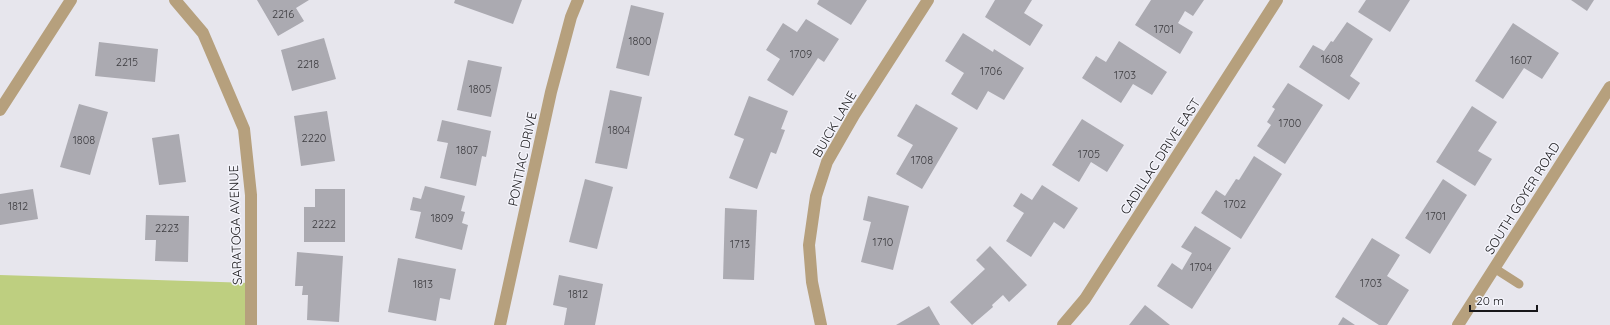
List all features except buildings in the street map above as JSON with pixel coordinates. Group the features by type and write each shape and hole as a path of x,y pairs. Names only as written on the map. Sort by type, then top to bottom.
{"street":[{"path":"0,110 71,0"},
{"name":"SARATOGA AVENUE","path":"175,0 203,33 244,129 251,195 251,325"},
{"name":"PONTIAC DRIVE","path":"500,325 551,92 571,17 578,0"},
{"name":"BUICK LANE","path":"821,325 812,282 809,245 816,196 824,169 854,115 928,0"},
{"name":"CADILLAC DRIVE EAST","path":"1064,325 1085,299 1277,0"},
{"name":"SOUTH GOYER ROAD","path":"1458,325 1610,87"}],"lane":[{"path":"1494,268 1519,284"}],"green space":[{"path":"0,275 251,283 251,325 0,325"}]}
